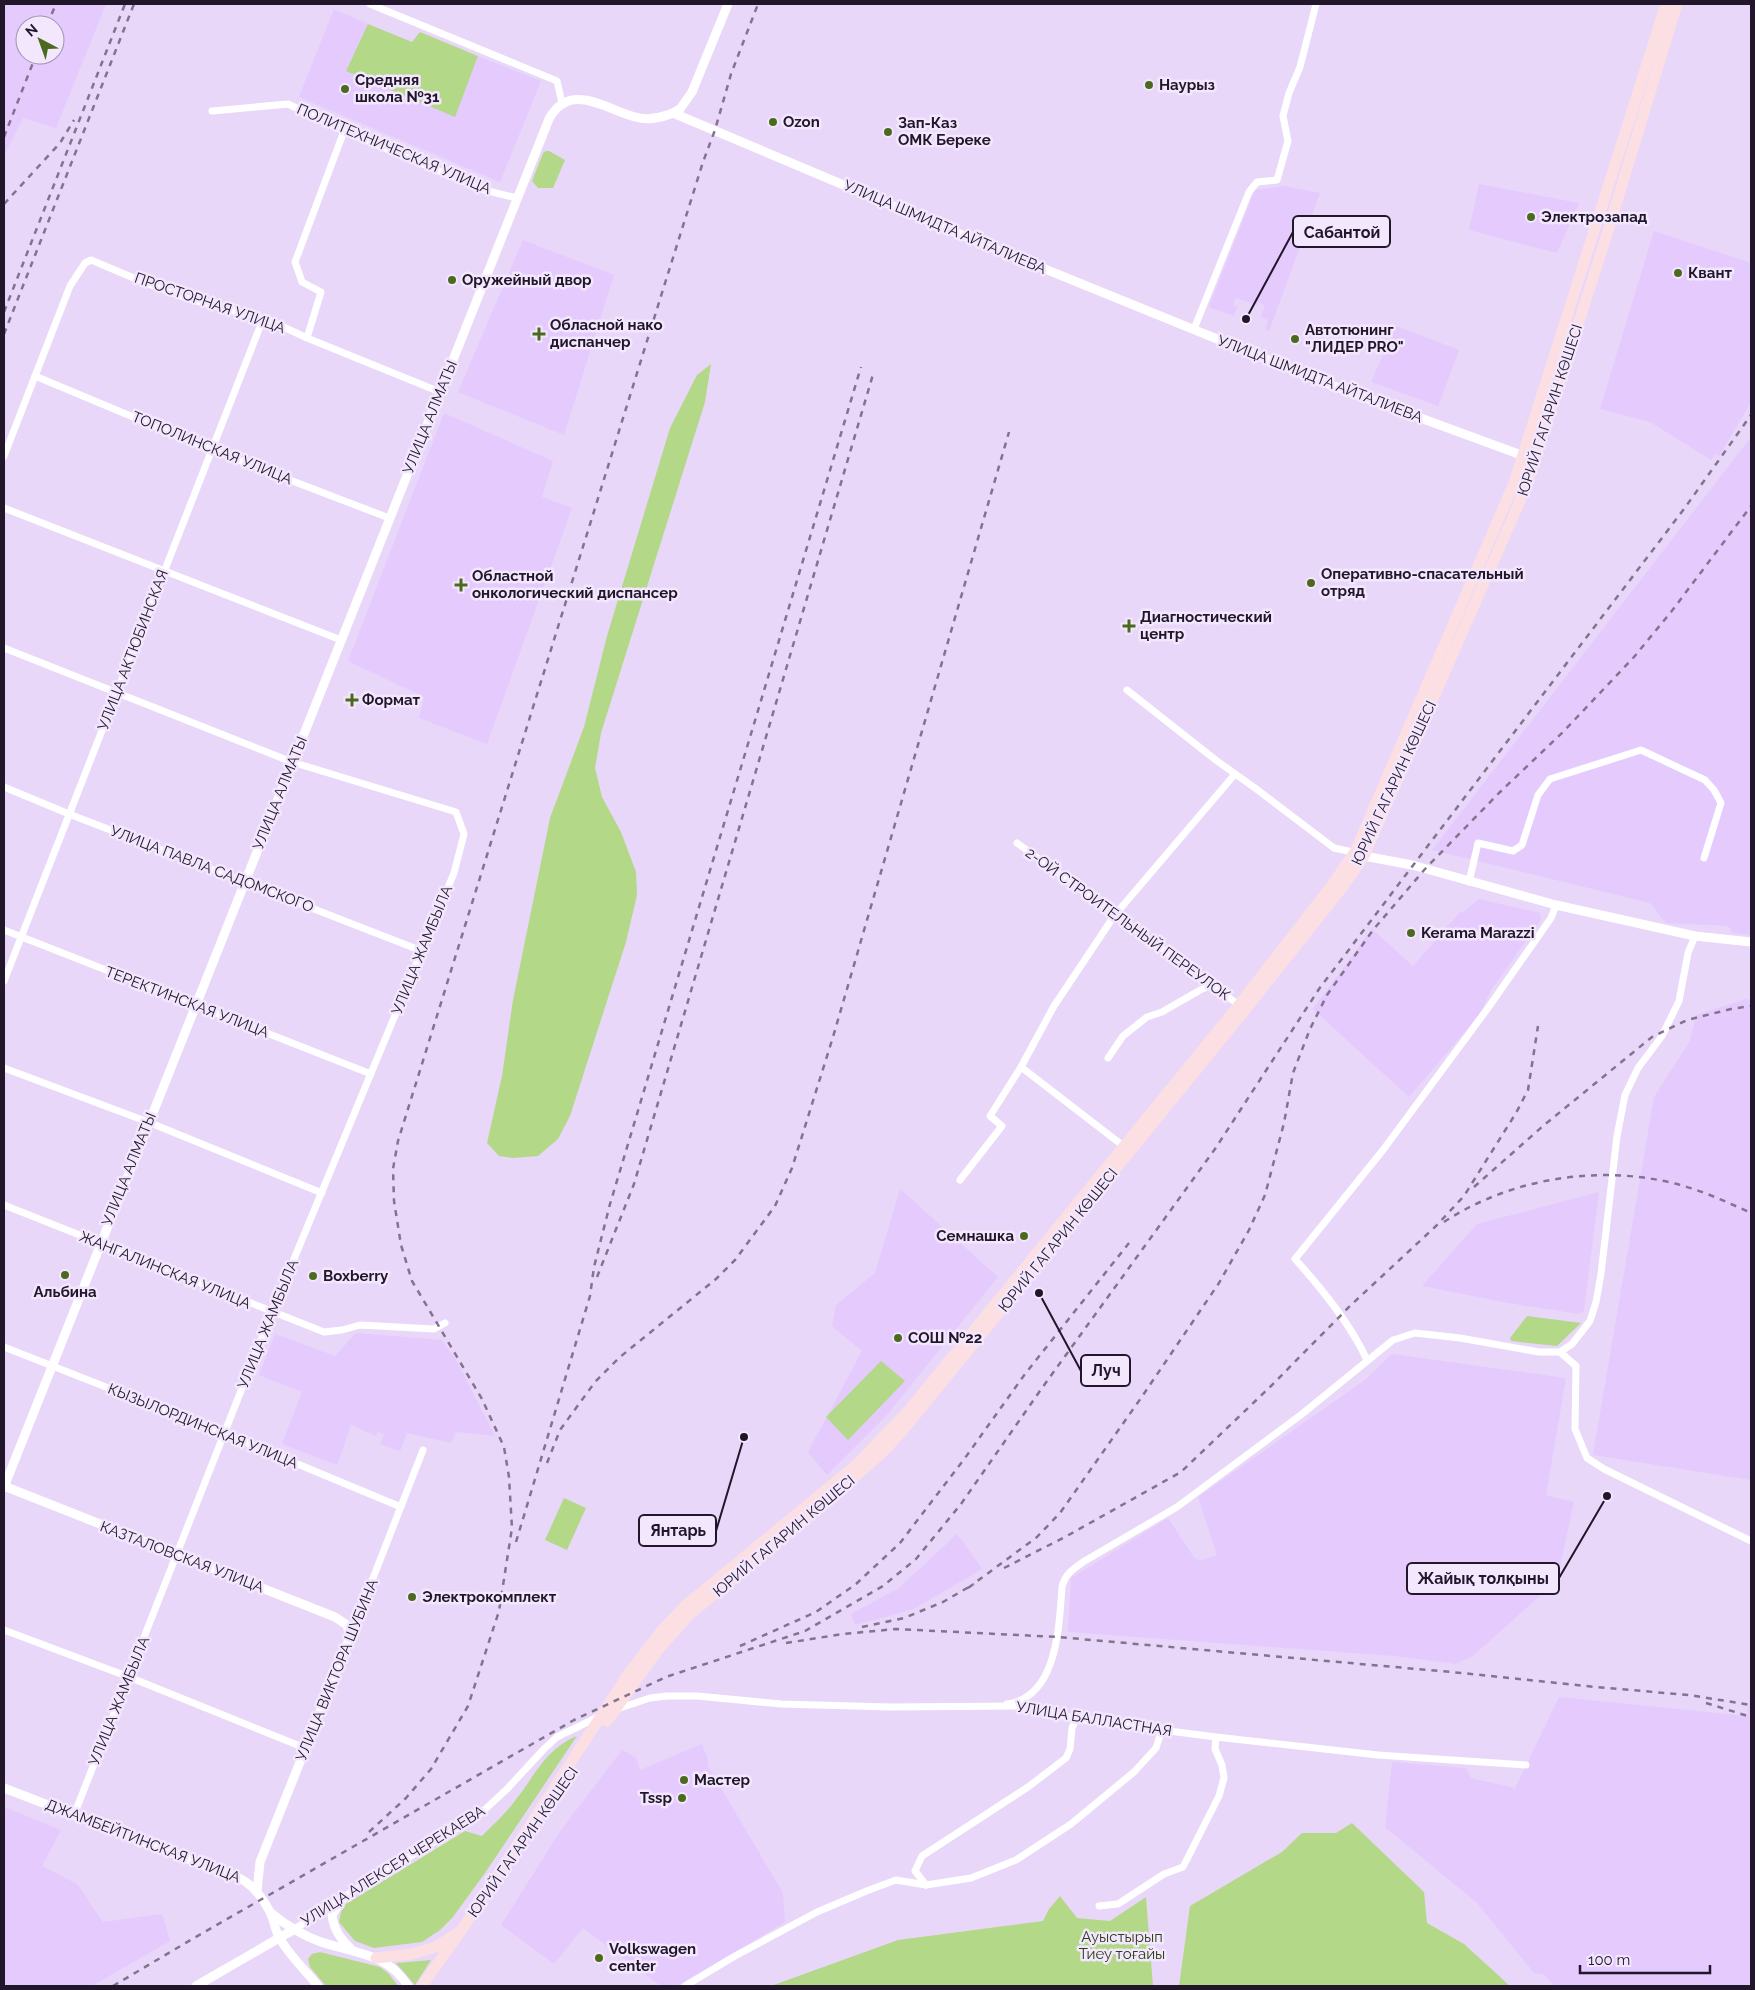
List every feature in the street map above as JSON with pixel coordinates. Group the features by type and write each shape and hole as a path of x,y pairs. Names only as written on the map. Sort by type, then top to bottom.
{"main road":[{"name":"ЮРИЙ ГАГАРИН КӨШЕСІ","path":"461,1931 656,1650 689,1615 836,1494 883,1452 916,1416 1332,885 1359,854 1514,482 1666,4"},
{"name":"ЮРИЙ ГАГАРИН КӨШЕСІ","path":"461,1931 629,1674 662,1630 685,1606 833,1485 876,1446 1320,915 1359,854 1526,487 1677,4"},
{"path":"376,1958 412,1954 436,1947 461,1931"},
{"path":"422,1986 461,1931"}],"street":[{"path":"370,4 557,81 562,103 570,100 585,99 635,118 649,119 662,118 680,109 692,92 728,4"},
{"path":"1194,329 1249,192 1257,182 1277,180 1288,141 1283,116 1289,93 1300,67 1316,4"},
{"name":"УЛИЦА АЛМАТЫ","path":"4,1486 517,198 549,119 554,109 562,103"},
{"name":"ПОЛИТЕХНИЧЕСКАЯ УЛИЦА","path":"212,111 288,104 344,131 484,190 517,198"},
{"name":"УЛИЦА ШМИДТА АЙТАЛИЕВА","path":"673,113 981,243 1194,329 1358,395 1535,460"},
{"path":"307,338 321,292 302,282 295,262 344,131"},
{"name":"ПРОСТОРНАЯ УЛИЦА","path":"35,376 70,286 85,263 92,260 148,284 271,321 307,338 440,392"},
{"name":"УЛИЦА АКТЮБИНСКАЯ","path":"4,980 263,319"},
{"path":"4,456 35,376"},
{"name":"ТОПОЛИНСКАЯ УЛИЦА","path":"35,376 212,450 390,518"},
{"path":"4,508 341,640"},
{"path":"4,648 292,762"},
{"path":"1127,690 1334,848 1412,865 1556,905 1694,936 1751,942"},
{"path":"1469,882 1478,843 1513,850 1522,845 1538,795 1550,779 1641,750 1705,780 1714,790 1721,803 1704,858"},
{"name":"УЛИЦА ЖАМБЫЛА","path":"74,1815 272,1312 454,872 464,834 456,812 292,762"},
{"path":"960,1180 1002,1126 990,1116 1021,1067 1054,1006 1114,916 1235,774"},
{"name":"УЛИЦА ПАВЛА САДОМСКОГО","path":"4,787 69,814 422,950"},
{"name":"2-ОЙ СТРОИТЕЛЬНЫЙ ПЕРЕУЛОК","path":"1017,843 1114,916 1239,1005"},
{"path":"1367,1360 1359,1343 1340,1315 1295,1259 1383,1150 1488,1008 1551,918 1556,905"},
{"name":"ТЕРЕКТИНСКАЯ УЛИЦА","path":"4,930 371,1074"},
{"path":"990,1706 1013,1703 1028,1696 1047,1672 1058,1637 1062,1587 1064,1578 1069,1572 1177,1507 1302,1414 1393,1340 1404,1335 1416,1333 1460,1338 1539,1352 1560,1352 1572,1344 1583,1332 1593,1311 1601,1274 1614,1160 1626,1096 1638,1068 1662,1036 1678,1001 1688,954 1694,936"},
{"path":"1108,1058 1123,1036 1146,1017 1162,1012 1202,988 1212,986"},
{"path":"1021,1067 1127,1148"},
{"path":"4,1068 148,1122 322,1193"},
{"name":"ЖАНГАЛИНСКАЯ УЛИЦА","path":"4,1205 324,1332 360,1325 434,1329 445,1323"},
{"name":"КЫЗЫЛОРДИНСКАЯ УЛИЦА","path":"4,1347 224,1434 401,1507"},
{"path":"1560,1352 1576,1366 1575,1429 1587,1458 1604,1469 1751,1541"},
{"name":"УЛИЦА ВИКТОРА ШУБИНА","path":"257,1891 260,1862 423,1450"},
{"name":"КАЗТАЛОВСКАЯ УЛИЦА","path":"4,1486 336,1617 347,1624 350,1637"},
{"path":"4,1630 129,1677 305,1748"},
{"name":"УЛИЦА БАЛЛАСТНАЯ","path":"630,1703 650,1698 697,1696 781,1704 890,1707 1026,1706 1076,1719 1216,1737 1378,1755 1526,1765"},
{"name":"УЛИЦА АЛЕКСЕЯ ЧЕРЕКАЕВА","path":"196,1986 279,1938 479,1815 558,1737 630,1703"},
{"path":"926,1885 915,1871 922,1856 1028,1786 1066,1758 1070,1749 1072,1728 1076,1719"},
{"path":"686,1986 735,1956 817,1912 896,1880 926,1885 972,1878 1016,1860 1048,1840 1134,1772 1156,1748 1162,1729"},
{"path":"1099,1906 1118,1904 1164,1874 1182,1867 1219,1796 1224,1778 1222,1765 1215,1749 1216,1737"},
{"name":"ДЖАМБЕЙТИНСКАЯ УЛИЦА","path":"4,1788 211,1868 245,1879 257,1891 270,1912 279,1938 318,1986"},
{"path":"343,1898 332,1915 334,1926 339,1937 354,1952"},
{"path":"270,1912 292,1930 320,1942 376,1958 391,1966 408,1986"}],"shaded area":[{"path":"4,4 106,4 56,128 23,118 4,156"},
{"name":"Средняя школа №31","path":"334,9 368,24 346,70 455,116 478,56 541,81 500,182 299,97"},
{"name":"Электрозапад","path":"1479,184 1579,203 1557,253 1469,230"},
{"path":"1284,186 1320,193 1269,331 1265,330 1268,320 1261,317 1265,305 1258,302 1257,305 1236,298 1233,305 1237,307 1234,316 1209,307 1255,190"},
{"name":"Квант","path":"1654,231 1751,263 1751,402 1719,456 1715,454 1711,460 1650,422 1600,409"},
{"name":"Обласной нако диспанчер","path":"523,240 614,275 564,435 458,392"},
{"path":"1396,326 1459,350 1438,406 1371,382"},
{"name":"Областной онкологический диспансер","path":"444,413 553,461 542,497 572,508 487,744 419,718 424,697 348,661"},
{"path":"1751,437 1751,935 1733,933 1728,926 1666,923 1650,903 1432,850"},
{"path":"1479,899 1540,913 1541,920 1491,990 1480,1014 1409,1097 1313,1009 1372,929 1413,966 1460,912 1465,911"},
{"path":"1746,999 1751,1000 1751,1480 1593,1455 1654,1097 1690,1041 1696,1015"},
{"name":"СОШ №22","path":"900,1189 998,1277 886,1416 827,1475 808,1452 862,1351 832,1326 836,1305 875,1273"},
{"path":"1599,1192 1584,1311 1579,1314 1514,1304 1422,1286 1477,1224"},
{"path":"356,1333 441,1340 455,1358 495,1436 456,1432 451,1443 407,1433 400,1451 380,1444 384,1434 377,1432 376,1436 351,1425 337,1465 282,1444 302,1392 259,1375 275,1334 335,1356"},
{"path":"1392,1354 1566,1378 1546,1495 1574,1502 1559,1571 1554,1583 1473,1656 1456,1664 1394,1656 1068,1632 1071,1578 1168,1518 1195,1559 1202,1560 1217,1555 1198,1497 1365,1380"},
{"path":"957,1534 982,1569 914,1609 855,1625 851,1614 899,1588"},
{"path":"1751,1693 1751,1986 1555,1986 1543,1974 1534,1973 1477,1903 1385,1827 1392,1762 1466,1768 1471,1778 1515,1788 1559,1697 1747,1716"},
{"path":"702,1744 708,1760 708,1766 783,1893 785,1922 677,1986 661,1986 583,1928 554,1964 501,1925 561,1830 622,1750 636,1758 640,1770"},
{"path":"4,1807 61,1830 42,1866 77,1884 103,1922 162,1914 170,1941 92,1986 4,1986"}],"green space":[{"path":"368,24 412,42 420,32 478,56 455,117 346,71"},
{"path":"546,151 565,160 553,188 538,188 532,181 543,153"},
{"path":"711,364 705,402 601,733 595,768 602,797 621,832 636,872 637,895 626,942 570,1116 558,1139 538,1156 513,1158 499,1156 487,1143 502,1076 513,1000 550,818 584,727 607,636 670,428 697,375"},
{"path":"1527,1316 1581,1323 1557,1346 1511,1341 1510,1338"},
{"path":"881,1361 905,1381 848,1440 826,1417"},
{"path":"564,1498 586,1508 567,1550 545,1540"},
{"path":"577,1736 485,1873 453,1917 440,1930 422,1942 374,1948 355,1941 339,1922 341,1912 346,1904 465,1831 482,1836 510,1806 541,1764 557,1748"},
{"path":"1352,1823 1424,1892 1427,1923 1464,1944 1510,1986 1179,1986 1190,1906 1282,1852 1302,1833 1336,1833"},
{"name":"Ауыстырып Тиеу тоғайы","path":"1060,1896 1077,1918 1110,1921 1146,1897 1153,1986 771,1986 898,1940 1043,1921 1049,1909"},
{"path":"320,1952 380,1967 389,1974 398,1986 326,1986 310,1967 308,1959 312,1954"},
{"path":"431,1960 415,1985 396,1963"}],"railway":[{"path":"51,15 56,4"},
{"path":"4,312 125,4"},
{"path":"4,334 134,4"},
{"path":"369,1832 406,1798 431,1769 468,1706 499,1611 512,1528 509,1477 504,1447 482,1399 412,1281 401,1245 394,1201 393,1169 398,1141 703,162 715,130 731,74 758,4"},
{"path":"4,137 32,65"},
{"path":"4,204 60,143 74,120"},
{"path":"516,1542 590,1296 594,1267 610,1204 861,367"},
{"path":"597,1277 634,1184 874,371"},
{"path":"113,1986 574,1720 666,1677 805,1631 883,1586 916,1559 961,1504 1042,1388 1215,1149 1319,989 1684,509 1751,415"},
{"path":"547,1463 560,1430 595,1382 620,1357 716,1279 735,1260 775,1206 792,1168 833,1037 1009,432"},
{"path":"968,1588 1037,1537 1060,1513 1219,1283 1249,1230 1265,1195 1284,1123 1293,1073 1310,1029 1327,995 1373,930 1425,869 1499,793 1563,732 1634,657 1671,612 1751,506"},
{"path":"1474,1187 1543,1126 1652,1037 1687,1020 1751,1006"},
{"path":"1004,1568 1065,1537 1181,1472 1270,1387 1351,1305 1436,1226 1464,1196 1516,1113 1528,1090 1538,1026"},
{"path":"1444,1222 1470,1207 1527,1185 1556,1179 1617,1175 1677,1184 1706,1193 1751,1213"},
{"path":"740,1646 816,1612 856,1584 900,1543 965,1458 1025,1374 1129,1243"},
{"path":"862,1627 904,1618 943,1602 974,1584"},
{"path":"786,1643 843,1634 896,1629 1058,1637 1689,1695 1751,1705"},
{"path":"1706,1703 1751,1717"}],"place":[{"name":"Наурыз","path":"1149,85"},
{"name":"Средняя школа №31","path":"345,89"},
{"name":"Ozon","path":"773,122"},
{"name":"Зап-Каз ОМК Береке","path":"888,132"},
{"name":"Электрозапад","path":"1531,217"},
{"name":"Квант","path":"1678,273"},
{"name":"Оружейный двор","path":"452,280"},
{"name":"Сабантой","path":"1246,319"},
{"name":"Обласной нако диспанчер","path":"539,334"},
{"name":"Автотюнинг \"ЛИДЕР PRO\"","path":"1295,339"},
{"name":"Оперативно-спасательный отряд","path":"1311,583"},
{"name":"Областной онкологический диспансер","path":"461,585"},
{"name":"Диагностический центр","path":"1129,626"},
{"name":"Формат","path":"352,700"},
{"name":"Kerama Marazzi","path":"1411,933"},
{"name":"Семнашка","path":"1024,1236"},
{"name":"Альбина","path":"65,1275"},
{"name":"Boxberry","path":"313,1276"},
{"name":"Луч","path":"1039,1293"},
{"name":"СОШ №22","path":"898,1338"},
{"name":"Янтарь","path":"744,1437"},
{"name":"Жайық толқыны","path":"1607,1496"},
{"name":"Электрокомплект","path":"412,1597"},
{"name":"Мастер","path":"684,1780"},
{"name":"Tssp","path":"682,1798"},
{"name":"Volkswagen center","path":"599,1958"}]}
